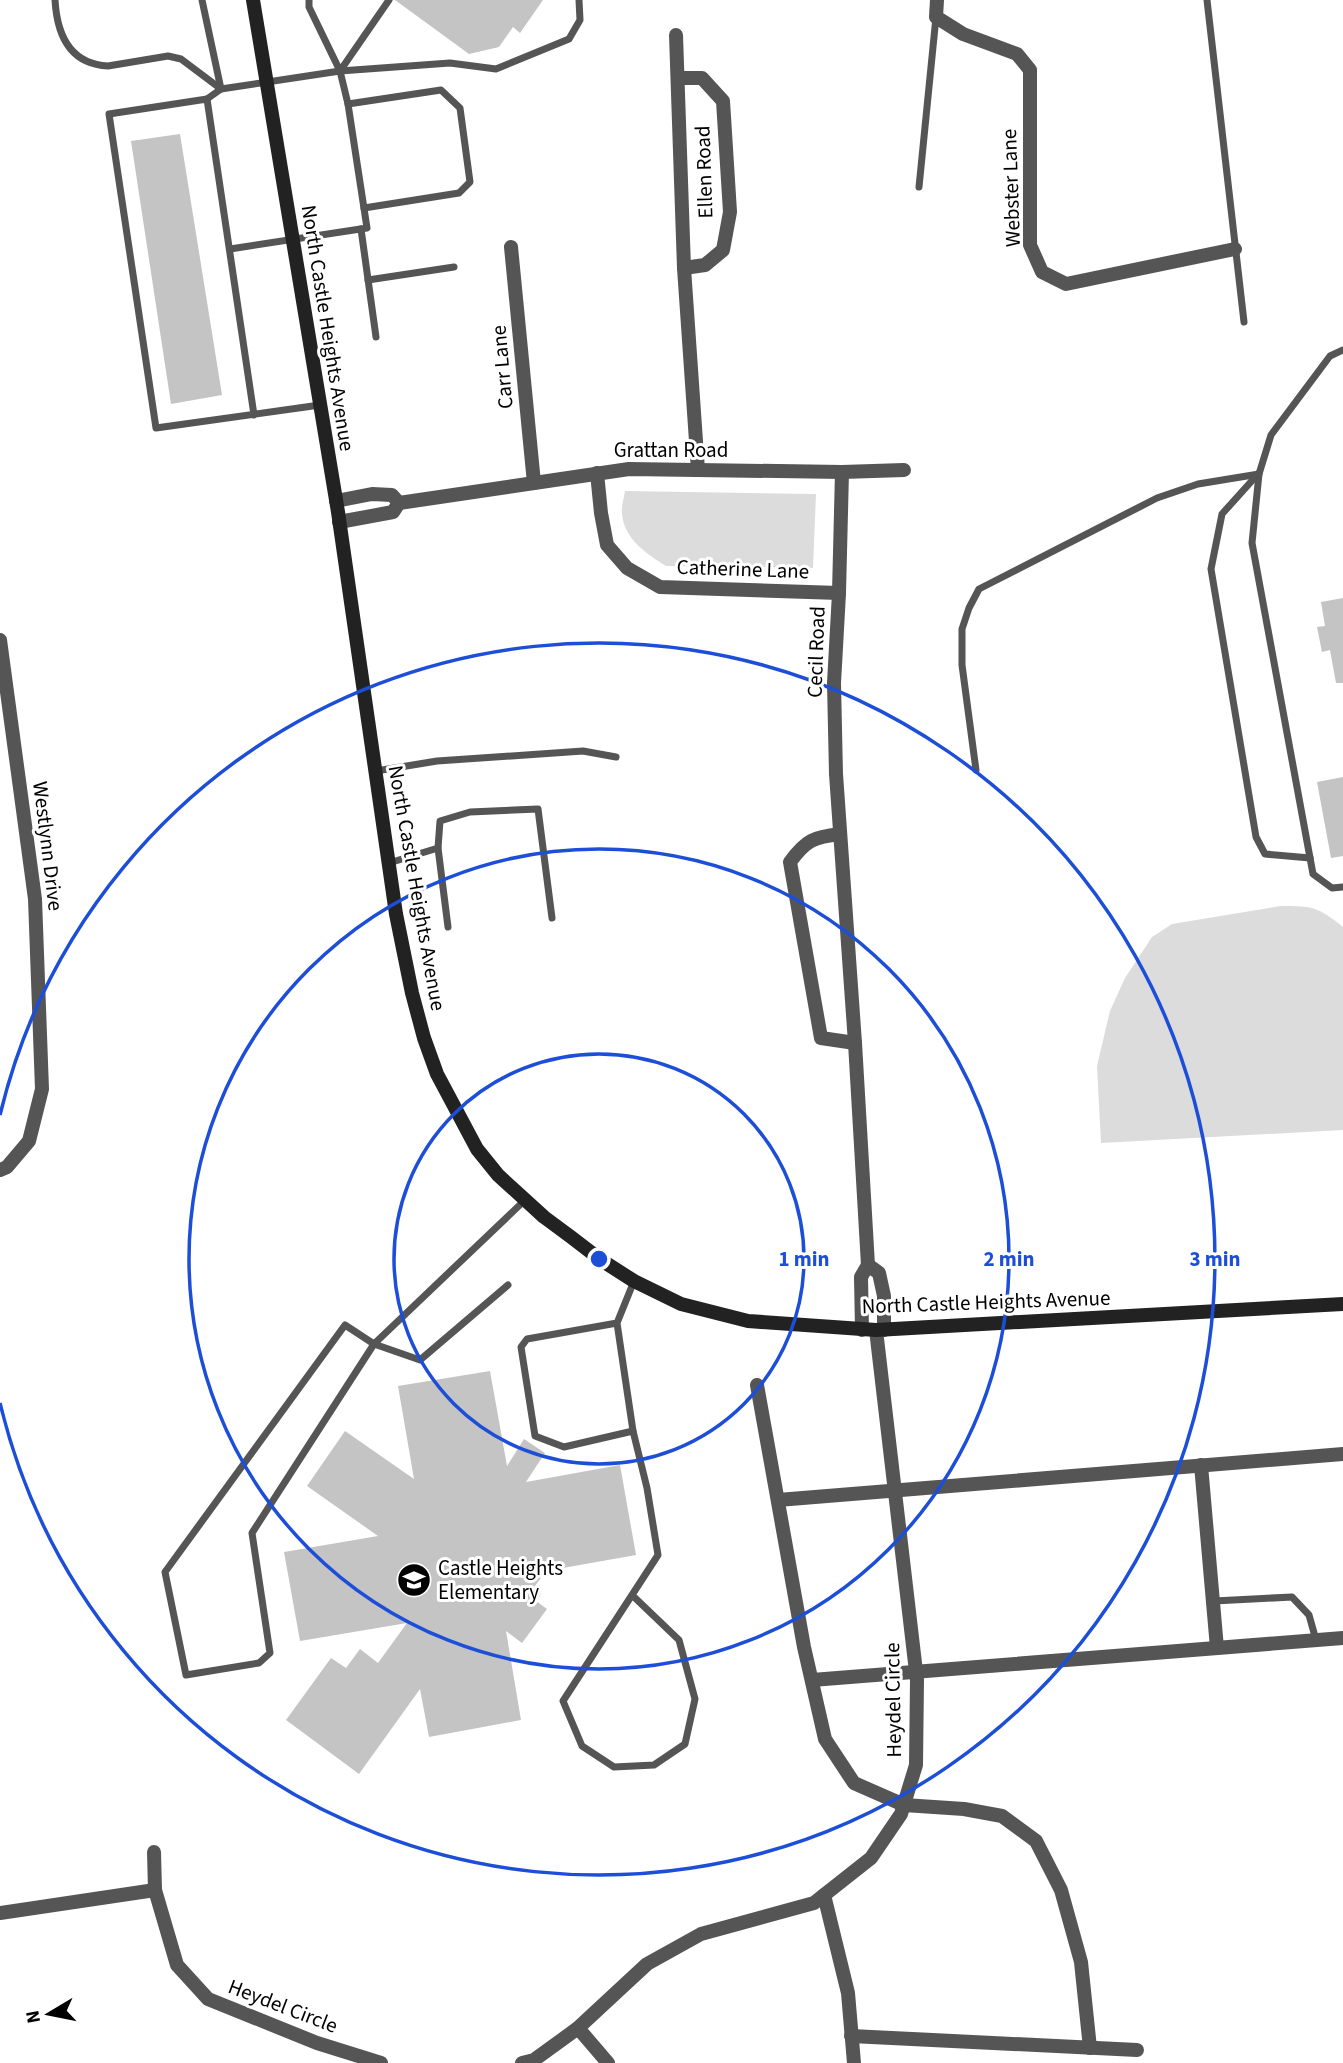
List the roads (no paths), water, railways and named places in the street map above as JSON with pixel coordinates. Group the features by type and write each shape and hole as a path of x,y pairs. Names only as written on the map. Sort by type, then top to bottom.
{"street":[{"name":"North Castle Heights Avenue","path":"253,0 336,501 389,863 412,993 437,1074 477,1149 498,1175 601,1260 634,1281 681,1304 748,1321 874,1330 1343,1304"},
{"path":"936,17 937,0"},
{"name":"Webster Lane","path":"936,17 963,34 1017,54 1030,70 1030,245 1042,272 1066,284 1235,249"},
{"name":"Ellen Road","path":"676,35 684,268 698,470"},
{"name":"Ellen Road","path":"678,78 702,78 723,100 730,212 723,250 705,265 684,268"},
{"name":"Carr Lane","path":"511,247 534,484"},
{"name":"Grattan Road","path":"399,503 628,469 842,472 904,470"},
{"name":"Catherine Lane","path":"597,472 607,545 627,568 660,587 839,593"},
{"name":"Cecil Road","path":"842,472 834,683 836,774 868,1265"},
{"path":"336,501 372,494 392,495 399,503 393,512 339,522"},
{"name":"Westlynn Drive","path":"0,640 35,899 42,1089 29,1141 6,1167 0,1170"},
{"path":"840,834 821,836 802,845 790,862 821,1038 855,1042"},
{"path":"868,1265 879,1273 884,1296 874,1330 861,1277 868,1265"},
{"name":"Heydel Circle","path":"522,2063 534,2060 578,2028 647,1964 701,1934 814,1903 871,1858 901,1814 916,1765 916,1672 874,1330"},
{"path":"757,1385 825,1739 854,1783 904,1805 964,1809 1002,1816 1036,1841 1061,1890 1082,1962 1090,2048"},
{"path":"778,1500 1343,1454"},
{"path":"1201,1465 1217,1648"},
{"path":"812,1679 1343,1638"},
{"name":"Heydel Circle","path":"154,1852 155,1890 177,1965 208,1999 317,2043 381,2063"},
{"path":"0,1913 155,1890"},
{"path":"824,1895 848,1993 854,2063"},
{"path":"578,2028 608,2063"},
{"path":"851,2036 1137,2050"}],"lane":[{"path":"55,0 62,36 71,50 80,57 98,65 108,66 168,56 181,60 221,89"},
{"path":"202,0 221,89"},
{"path":"230,249 367,228 341,71 309,7 309,0"},
{"path":"341,71 389,0"},
{"path":"320,405 156,428 109,114 207,100 221,89 341,71 450,63 496,69 569,39 580,20 579,0"},
{"path":"1207,0 1244,323"},
{"path":"919,187 936,17"},
{"path":"348,104 441,90 460,108 470,182 459,193 364,208"},
{"path":"207,100 254,415"},
{"path":"361,229 376,337"},
{"path":"368,280 454,267"},
{"path":"1343,350 1330,356 1271,436 1259,474 1252,543 1313,874 1332,888 1343,887"},
{"path":"976,770 962,665 962,629 979,589 1157,498 1198,484 1259,474"},
{"path":"1259,474 1222,514 1211,569 1256,837 1265,854 1310,858"},
{"path":"375,771 437,761 583,751 616,757"},
{"path":"448,927 438,848 440,821 470,812 538,808 552,918"},
{"path":"389,863 438,848"},
{"path":"508,1285 420,1360 374,1343 345,1325 165,1572 186,1675 259,1663 270,1653 252,1533 374,1343 525,1200"},
{"path":"632,1595 679,1640 695,1699 685,1744 654,1765 614,1768 582,1746 563,1701 658,1555 647,1488 632,1431 617,1323 634,1281"},
{"path":"617,1323 527,1339 521,1347 535,1436 564,1447 632,1431"},
{"path":"1213,1601 1292,1597 1309,1615 1316,1640"}],"place":[{"name":"Castle Heights Elementary","path":"414,1580"}]}
